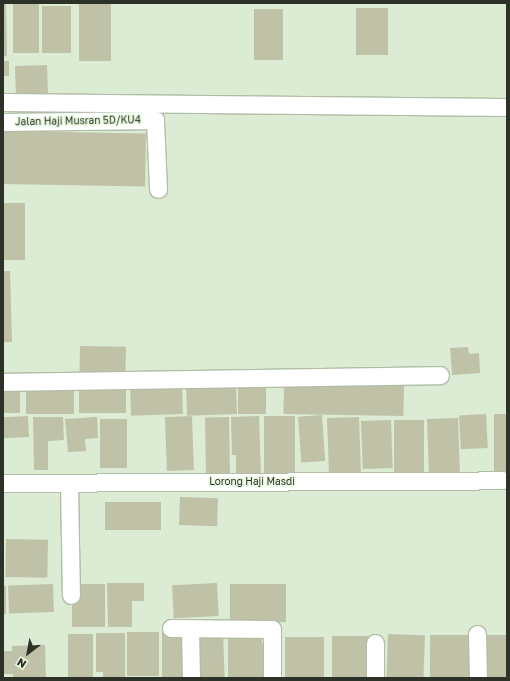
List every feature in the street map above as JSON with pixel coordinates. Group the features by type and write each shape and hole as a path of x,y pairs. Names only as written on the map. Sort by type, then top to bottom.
{"street":[{"path":"3,102 507,107"},
{"name":"Jalan Haji Musran 5D/KU4","path":"3,122 155,120 158,189"},
{"path":"3,382 440,375"},
{"name":"Lorong Haji Masdi","path":"3,483 69,484 502,480"},
{"path":"69,484 71,595"},
{"path":"171,628 272,629 272,678"},
{"path":"190,628 191,678"},
{"path":"477,634 478,678"},
{"path":"375,644 375,678"}],"building":[{"path":"3,3 6,3 7,56 3,57"},
{"path":"79,3 111,3 111,61 79,61"},
{"path":"13,4 39,4 39,53 13,53"},
{"path":"42,6 71,6 71,53 42,53"},
{"path":"356,8 388,8 388,55 356,55"},
{"path":"254,9 283,9 283,60 254,60"},
{"path":"3,61 9,61 9,76 3,76"},
{"path":"47,65 48,93 29,94 16,99 15,66"},
{"path":"3,131 146,133 145,186 3,184"},
{"path":"3,203 25,203 25,260 3,260"},
{"path":"3,271 10,271 12,342 3,342"},
{"path":"80,346 126,347 125,377 79,376"},
{"path":"468,347 469,354 479,353 480,373 452,375 450,348"},
{"path":"284,383 404,385 403,416 283,414"},
{"path":"238,384 266,384 266,414 238,414"},
{"path":"3,385 20,385 20,413 3,413"},
{"path":"236,385 237,414 187,416 186,387"},
{"path":"79,386 126,386 126,413 79,413"},
{"path":"182,386 183,414 131,416 130,388"},
{"path":"26,387 74,387 74,414 26,414"},
{"path":"486,414 488,448 461,449 459,415"},
{"path":"494,414 507,414 507,473 494,473"},
{"path":"322,415 325,461 301,463 298,417"},
{"path":"28,416 29,437 4,438 3,417"},
{"path":"192,416 194,470 167,471 165,417"},
{"path":"259,416 261,475 236,476 236,455 232,455 231,417"},
{"path":"264,416 295,416 295,475 264,475"},
{"path":"33,417 63,417 64,440 48,441 48,470 34,470"},
{"path":"97,417 98,438 85,439 86,451 68,452 65,419"},
{"path":"205,417 229,417 230,474 206,474"},
{"path":"359,417 361,477 329,478 327,418"},
{"path":"458,418 460,477 429,478 427,419"},
{"path":"100,419 127,419 127,468 100,468"},
{"path":"391,420 393,468 363,469 361,421"},
{"path":"394,420 424,420 424,472 394,472"},
{"path":"180,497 218,498 217,526 179,525"},
{"path":"105,502 161,502 161,530 105,530"},
{"path":"6,539 48,540 47,578 5,577"},
{"path":"107,583 144,583 144,601 132,601 132,627 108,627"},
{"path":"217,583 219,616 174,618 172,585"},
{"path":"53,584 54,612 9,614 8,586"},
{"path":"72,584 105,584 105,627 72,627"},
{"path":"230,584 286,584 286,622 230,622"},
{"path":"3,586 6,586 6,614 3,614"},
{"path":"223,631 225,678 194,678 192,632"},
{"path":"127,632 159,632 159,676 127,676"},
{"path":"162,632 188,632 188,678 162,678"},
{"path":"96,633 125,633 125,678 103,678 103,672 96,672"},
{"path":"68,634 93,634 93,678 68,678"},
{"path":"388,634 425,635 423,678 386,678"},
{"path":"430,635 471,635 471,678 430,678"},
{"path":"487,635 507,635 507,678 487,678"},
{"path":"332,636 370,636 370,678 332,678"},
{"path":"228,637 262,637 262,643 267,643 267,678 228,678"},
{"path":"285,637 324,637 324,678 285,678"},
{"path":"45,645 46,678 13,678 13,674 3,674 3,651 12,651 12,646"}]}
